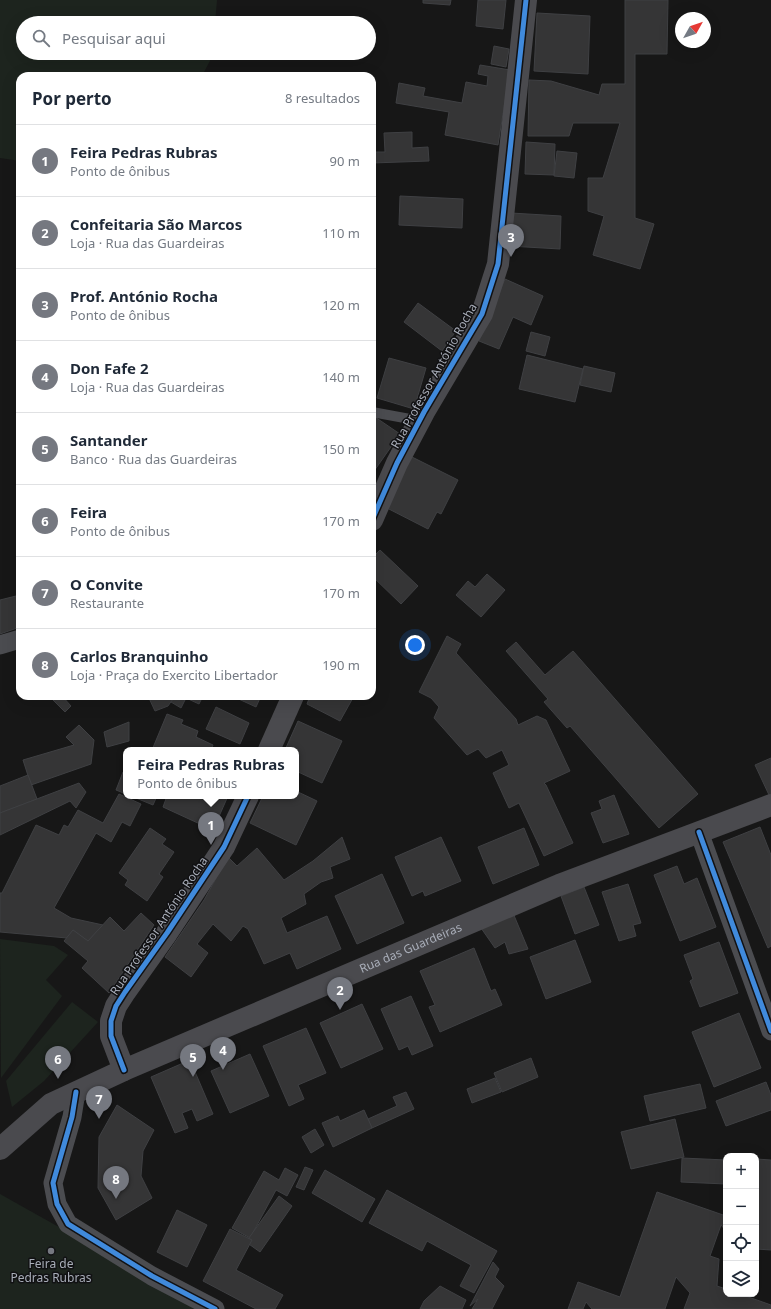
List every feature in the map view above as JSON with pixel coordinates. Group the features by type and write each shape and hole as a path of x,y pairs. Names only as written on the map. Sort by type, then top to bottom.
{"street":[{"name":"Rua Professor António Rocha","path":"376,511 397,463 424,412 482,314 498,264 526,0"},
{"path":"0,645 16,640"},
{"path":"270,747 291,700"},
{"name":"Rua Professor António Rocha","path":"124,1070 111,1036 111,1021 116,1006 224,847 247,799"},
{"name":"Rua das Guardeiras","path":"0,1149 51,1104 124,1070 559,885 771,805"},
{"path":"699,832 771,1031"},
{"path":"76,1092 72,1118 53,1183 58,1204 68,1224 152,1276 215,1309"}],"lane":[{"path":"376,413 410,419 424,412"}],"shaded area":[{"path":"0,0 217,0 216,16 16,16 16,60 210,60 204,72 16,72 16,160 0,158"},
{"path":"0,939 54,946 68,955 46,980 62,996 1,1078"},
{"path":"72,1002 98,1022 44,1081 12,1107 6,1081"},
{"name":"Feira de Pedras Rubras","path":"0,1194 205,1309 0,1309"}],"building":[{"path":"423,0 451,0 450,5 423,3"},
{"path":"478,0 506,0 503,29 476,26"},
{"path":"625,0 668,0 667,54 635,54 635,218 654,224 640,269 593,255 604,216 588,211 588,178 603,178 620,123 573,123 569,136 528,136 529,80 551,81 599,95 602,84 625,84"},
{"path":"537,13 590,16 588,74 534,71"},
{"path":"494,46 509,49 506,67 491,64"},
{"path":"480,65 510,70 498,145 445,135 449,112 396,103 399,83 425,88 423,96 462,103 466,82 487,86 488,76 478,74"},
{"path":"412,132 412,148 428,147 429,161 376,163 376,152 385,152 384,133"},
{"path":"526,142 555,144 554,175 525,174"},
{"path":"557,151 577,153 574,178 554,176"},
{"path":"400,196 463,199 462,228 399,225"},
{"path":"511,213 561,216 560,249 509,246"},
{"path":"505,279 543,296 531,325 513,317 499,349 479,341"},
{"path":"418,303 456,331 442,351 404,322"},
{"path":"531,332 550,337 545,356 526,351"},
{"path":"527,355 583,369 575,402 519,389"},
{"path":"389,358 426,368 414,409 377,398"},
{"path":"584,366 615,373 611,392 580,385"},
{"path":"376,418 400,434 376,468"},
{"path":"408,455 458,480 441,514 437,512 428,529 383,506"},
{"path":"380,550 418,586 401,604 376,580 376,554"},
{"path":"487,574 505,590 481,617 456,595 468,581 475,587"},
{"path":"16,596 16,628 0,634 0,600"},
{"path":"447,636 461,644 456,653 516,719 518,725 537,716 546,720 570,771 544,783 573,843 544,856 519,803 509,808 493,773 509,765 502,750 486,758 478,749 467,755 434,718 439,707 431,698 419,692"},
{"path":"516,642 545,675 573,651 698,794 659,828 570,726 567,728 544,702 548,699 506,651"},
{"path":"53,700 66,700 71,706 65,712"},
{"path":"150,700 172,700 168,706 155,711"},
{"path":"172,700 185,700 181,708 171,702"},
{"path":"190,700 201,700 199,704"},
{"path":"241,700 259,700 256,707"},
{"path":"308,700 352,700 340,721 307,704"},
{"path":"216,707 249,723 240,744 206,729"},
{"path":"167,714 183,720 181,724 198,731 196,737 213,745 212,747 153,747"},
{"path":"298,721 342,741 322,783 299,772 299,747 286,747"},
{"path":"129,722 129,741 107,747 104,732"},
{"path":"79,725 94,740 91,764 31,785 23,760 74,745 66,737"},
{"path":"771,758 771,794 769,795 755,765"},
{"path":"123,772 123,793 116,790"},
{"path":"28,775 37,799 0,813 0,786"},
{"path":"79,783 86,792 76,808 70,801 0,835 0,813"},
{"path":"299,792 317,801 296,845 250,823 262,799 299,799"},
{"path":"119,794 123,796 123,799 130,799 141,804 130,826 122,822 111,842 96,833 54,908 71,918 103,925 88,941 73,930 67,938 0,932 0,893 2,893 36,825 59,835 64,825 68,827 78,810 103,823"},
{"path":"614,795 629,834 603,843 591,813 602,809 599,801"},
{"path":"138,799 156,799 153,805"},
{"path":"166,799 227,799 213,830 163,807"},
{"path":"760,827 771,855 771,946 768,948 723,842"},
{"path":"150,828 166,839 162,844 174,852 159,874 163,877 147,901 125,885 128,880 119,873"},
{"path":"524,828 539,865 493,884 478,847"},
{"path":"342,837 350,859 330,867 333,878 321,882 304,894 306,904 281,918 287,933 327,916 341,949 297,969 290,953 264,964 248,929 243,926 231,941 213,924 197,944 208,953 191,977 165,957 204,900 228,857 237,866 257,848 284,880 313,861"},
{"path":"441,837 461,881 425,896 423,891 412,896 395,857"},
{"path":"677,866 684,884 697,878 716,927 680,941 654,875"},
{"path":"382,874 404,923 357,944 335,896"},
{"path":"628,884 641,923 633,925 636,936 619,941 602,892"},
{"path":"584,887 599,925 575,934 561,896"},
{"path":"141,913 154,925 109,993 82,968 88,961 64,941 73,930 88,941 110,917 124,931"},
{"path":"513,913 528,949 509,954 505,942 495,948 481,928"},
{"path":"575,940 591,982 546,999 530,957"},
{"path":"719,942 738,993 700,1007 690,981 693,979 684,955"},
{"path":"474,948 491,991 495,989 502,1005 440,1032 429,1007 435,1005 420,971"},
{"path":"411,996 433,1046 412,1055 408,1046 399,1050 381,1009"},
{"path":"362,1004 383,1049 341,1068 320,1023"},
{"path":"739,1013 761,1068 714,1087 692,1032"},
{"path":"306,1028 326,1073 298,1085 304,1099 289,1106 263,1046"},
{"path":"250,1054 269,1096 230,1113 211,1071"},
{"path":"531,1058 538,1077 502,1092 494,1073"},
{"path":"190,1060 213,1114 197,1121 192,1109 182,1113 188,1128 175,1133 151,1077"},
{"path":"495,1078 501,1092 472,1103 467,1089"},
{"path":"766,1082 771,1095 771,1110 726,1126 716,1101"},
{"path":"700,1084 706,1108 650,1121 644,1096"},
{"path":"406,1092 414,1109 372,1128 368,1119 397,1106 393,1097"},
{"path":"117,1105 154,1130 143,1151 141,1176 152,1198 116,1220 98,1188 99,1137"},
{"path":"364,1110 372,1128 333,1147 322,1123 338,1116 340,1121"},
{"path":"675,1119 684,1157 631,1169 621,1132"},
{"path":"315,1129 324,1145 311,1153 302,1137"},
{"path":"682,1158 723,1160 723,1184 681,1182"},
{"path":"759,1159 771,1160 771,1250 759,1249"},
{"path":"305,1167 313,1170 304,1190 296,1187"},
{"path":"285,1168 298,1175 287,1196 276,1190 250,1238 232,1228 264,1171 279,1180"},
{"path":"325,1170 375,1199 362,1222 312,1193"},
{"path":"387,1190 497,1251 474,1293 460,1286 471,1265 427,1241 422,1251 369,1223"},
{"path":"657,1192 723,1215 723,1227 721,1225 710,1256 719,1259 717,1286 723,1288 723,1297 748,1297 771,1305 771,1309 684,1309 690,1293 676,1277 665,1309 592,1309 586,1302 583,1309 568,1309 578,1282 620,1297"},
{"path":"279,1196 292,1206 260,1252 246,1242"},
{"path":"177,1210 207,1225 187,1267 157,1252"},
{"path":"230,1229 252,1240 236,1270 283,1295 275,1309 256,1309 203,1281"},
{"path":"493,1262 499,1269 495,1277 504,1286 492,1309 472,1309 478,1299 470,1306"},
{"path":"440,1286 466,1300 462,1309 420,1309 424,1301"}],"cycle path":[{"path":"376,511 397,463 424,412 482,314 498,264 526,0"},
{"path":"124,1070 111,1036 111,1021 116,1006 224,847 247,799"},
{"path":"699,832 771,1031"},
{"path":"76,1092 72,1117 53,1183 57,1204 68,1224 152,1276 215,1309"}],"place":[{"name":"Prof. António Rocha","path":"511,257"},
{"name":"Feira Pedras Rubras","path":"211,845"},
{"name":"Confeitaria São Marcos","path":"340,1010"},
{"name":"Don Fafe 2","path":"223,1070"},
{"name":"Santander","path":"193,1077"},
{"name":"Feira","path":"58,1079"},
{"name":"O Convite","path":"99,1119"},
{"name":"Carlos Branquinho","path":"116,1199"},
{"name":"Feira de Pedras Rubras","path":"51,1251"}]}
